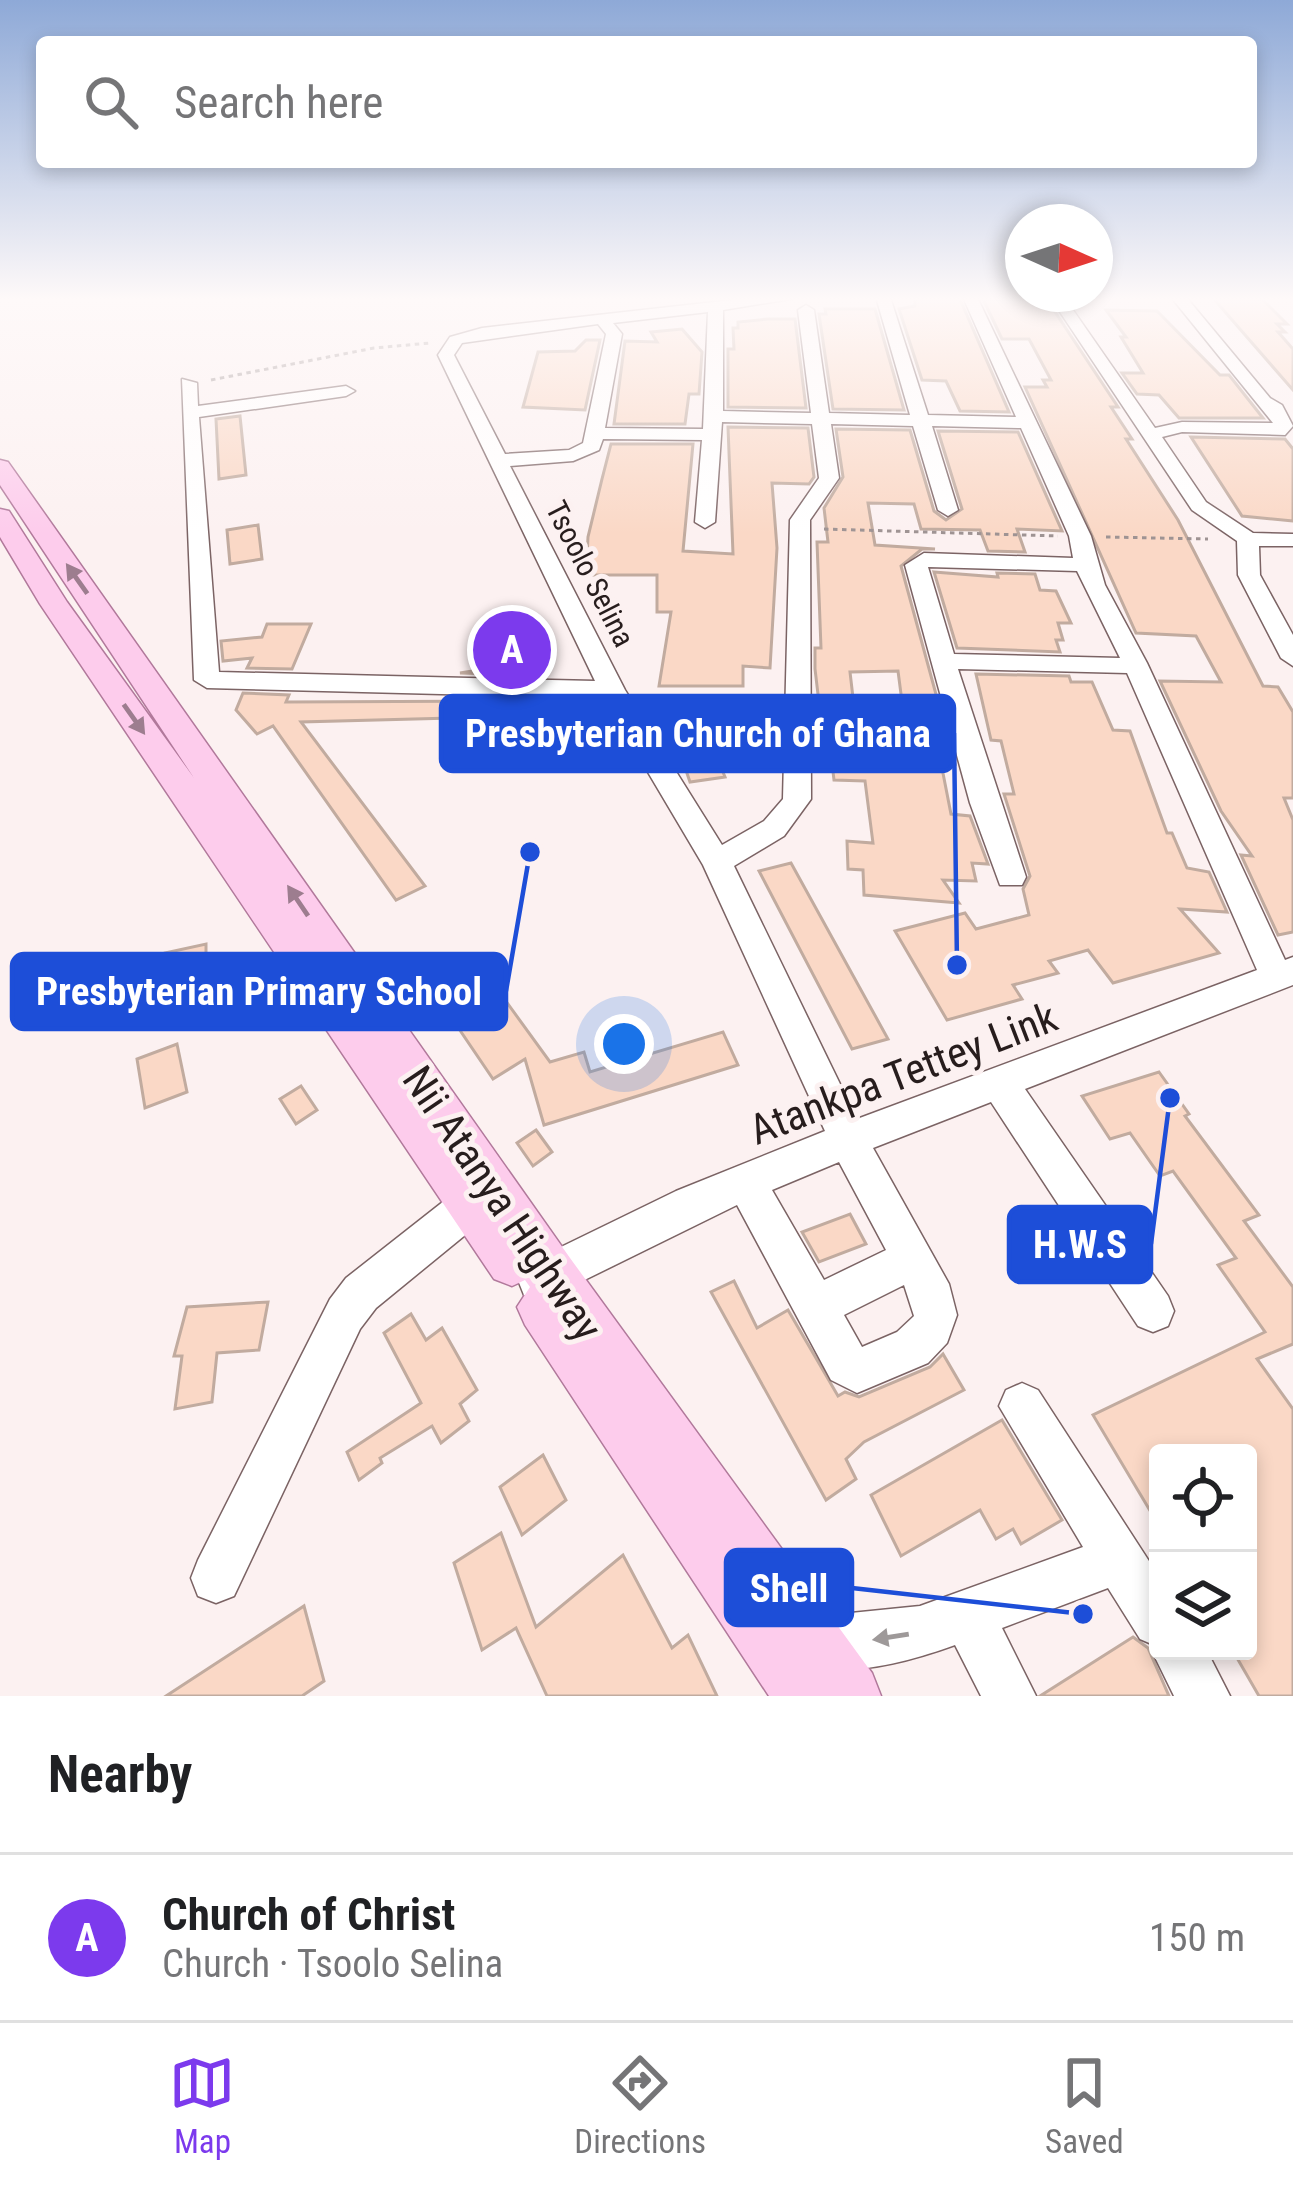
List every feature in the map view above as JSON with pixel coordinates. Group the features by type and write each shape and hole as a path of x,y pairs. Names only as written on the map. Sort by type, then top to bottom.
{"main road":[{"name":"Nii Atanya Highway","path":"0,467 540,1280"},
{"path":"0,516 54,604 472,1204 540,1280 809,1669 849,1696"}],"street":[{"name":"Tsoolo Selina","path":"454,376 612,690 717,862 848,1140 939,1316 933,1330 907,1351 857,1371 835,1349 813,1308"},
{"path":"495,460 580,453 592,446 607,376"},
{"path":"705,522 713,376"},
{"path":"717,862 773,829 792,813 796,800 800,528 808,503 829,478 815,376"},
{"path":"907,376 948,510"},
{"path":"1008,376 1080,536 1082,566 1136,666 1244,918 1285,974"},
{"path":"1111,376 1199,506 1248,539 1293,540"},
{"path":"1151,434 1182,427 1286,429 1284,410 1264,402 1243,376"},
{"path":"188,383 207,680 612,690"},
{"path":"190,413 346,391"},
{"path":"597,433 823,420 1031,423"},
{"path":"1248,539 1250,575 1293,658"},
{"path":"1011,877 984,803 918,561 1082,566"},
{"path":"946,661 1136,666"},
{"name":"Atankpa Tettey Link","path":"540,1280 690,1205 848,1140 1285,974"},
{"path":"999,1083 1153,1312"},
{"path":"746,1182 813,1308 913,1259"},
{"path":"216,1579 345,1314 361,1294 472,1204"},
{"path":"1022,1406 1149,1607"},
{"path":"809,1669 882,1639 967,1615 1119,1559"},
{"path":"967,1615 1009,1696"},
{"path":"1183,1660 1203,1696"}],"path":[{"path":"188,383 224,376"},
{"path":"800,528 1248,539"}],"building":[{"path":"531,376 592,376 585,410 523,407"},
{"path":"620,376 700,376 699,394 689,394 685,424 614,424"},
{"path":"728,376 802,376 806,408 728,407"},
{"path":"828,376 894,376 904,410 833,409"},
{"path":"921,376 993,376 1009,412 960,411 946,381"},
{"path":"1098,376 1132,439 1126,439 1178,520 1263,686 1278,687 1293,712 1293,798 1284,798 1293,820 1293,932 1278,935 1241,855 1252,856 1221,811 1160,681 1221,682 1196,636 1136,633 1025,387 1047,387 1043,380"},
{"path":"1124,376 1230,376 1263,418 1179,418 1159,395 1137,394"},
{"path":"240,416 246,475 219,479 216,419"},
{"path":"728,427 808,428 814,477 809,484 772,483 777,548 770,668 743,666 743,686 659,686 671,612 657,612 657,575 586,575 588,537 611,444 693,444 683,551 733,554"},
{"path":"836,429 910,430 934,511 946,520 962,509 938,431 1018,432 1062,531 1017,529 1025,552 988,551 980,530 921,529 914,504 868,503 875,545 935,549 922,549 901,566 955,764 941,763 951,814 970,816 988,864 972,863 976,881 943,880 959,903 864,895 863,870 848,869 847,841 873,843 865,781 834,780 831,755 825,754 815,669 815,648 821,648 817,542 828,542 824,508 843,477","holes":["898,671 904,717 855,715 850,672"]},
{"path":"1191,437 1285,439 1293,449 1293,521 1242,516"},
{"path":"258,525 262,559 230,564 227,530"},
{"path":"934,572 998,577 997,573 1035,574 1040,590 1056,591 1071,623 1058,623 1063,640 1056,640 1060,652 957,648"},
{"path":"267,624 311,624 292,669 247,668 252,658 223,661 221,641 262,637"},
{"path":"524,629 538,663 532,664 531,675 460,673 497,667 486,636"},
{"path":"976,674 1069,676 1071,682 1092,682 1113,730 1130,731 1167,833 1172,833 1187,868 1209,872 1227,912 1180,909 1219,953 1113,983 1088,950 1049,961 1058,973 1013,985 1022,999 947,1020 895,931 965,913 976,929 1029,915 1023,889 1030,876 1004,794 1014,794 1001,741 991,740"},
{"path":"243,693 289,695 286,702 529,701 528,716 301,722 425,886 396,900 273,726 257,734 236,710"},
{"path":"711,743 725,777 690,782 678,747"},
{"path":"791,863 888,1039 852,1049 759,871"},
{"path":"206,944 206,974 164,984 165,953"},
{"path":"500,993 550,1062 584,1052 590,1072 723,1032 738,1065 544,1125 525,1059 493,1079 453,1020"},
{"path":"177,1044 187,1092 145,1108 137,1059"},
{"path":"1159,1072 1189,1114 1185,1116 1259,1215 1244,1221 1293,1287 1293,1344 1257,1359 1293,1409 1293,1696 1259,1696 1238,1660 1257,1660 1257,1444 1149,1444 1149,1509 1093,1415 1265,1332 1218,1265 1236,1258 1173,1171 1160,1176 1130,1133 1110,1139 1082,1096"},
{"path":"301,1086 317,1110 296,1124 280,1099"},
{"path":"536,1130 552,1152 533,1166 517,1143"},
{"path":"850,1214 866,1244 819,1262 802,1232"},
{"path":"734,1281 757,1328 788,1310 838,1396 845,1392 859,1397 930,1367 943,1354 964,1390 864,1442 846,1459 856,1479 826,1500 711,1292"},
{"path":"268,1302 259,1350 217,1353 212,1402 175,1409 182,1356 174,1356 187,1307"},
{"path":"411,1314 426,1340 442,1328 477,1390 460,1404 469,1421 441,1443 432,1426 380,1458 382,1463 359,1480 347,1452 421,1403 384,1333"},
{"path":"1002,1420 1062,1520 1021,1544 1013,1529 996,1539 980,1510 901,1556 871,1495"},
{"path":"543,1455 566,1500 522,1535 500,1487"},
{"path":"501,1533 536,1627 623,1555 672,1648 688,1635 717,1696 547,1696 516,1628 482,1650 454,1563"},
{"path":"304,1606 324,1681 302,1696 166,1696"},
{"path":"1133,1637 1148,1648 1149,1660 1153,1660 1169,1696 1040,1696"}],"place":[{"name":"Church of Christ","path":"512,650"},
{"name":"Presbyterian Primary School","path":"530,852"},
{"name":"Presbyterian Church of Ghana","path":"957,965"},
{"name":"H.W.S","path":"1170,1098"},
{"name":"Shell","path":"1083,1614"}]}
